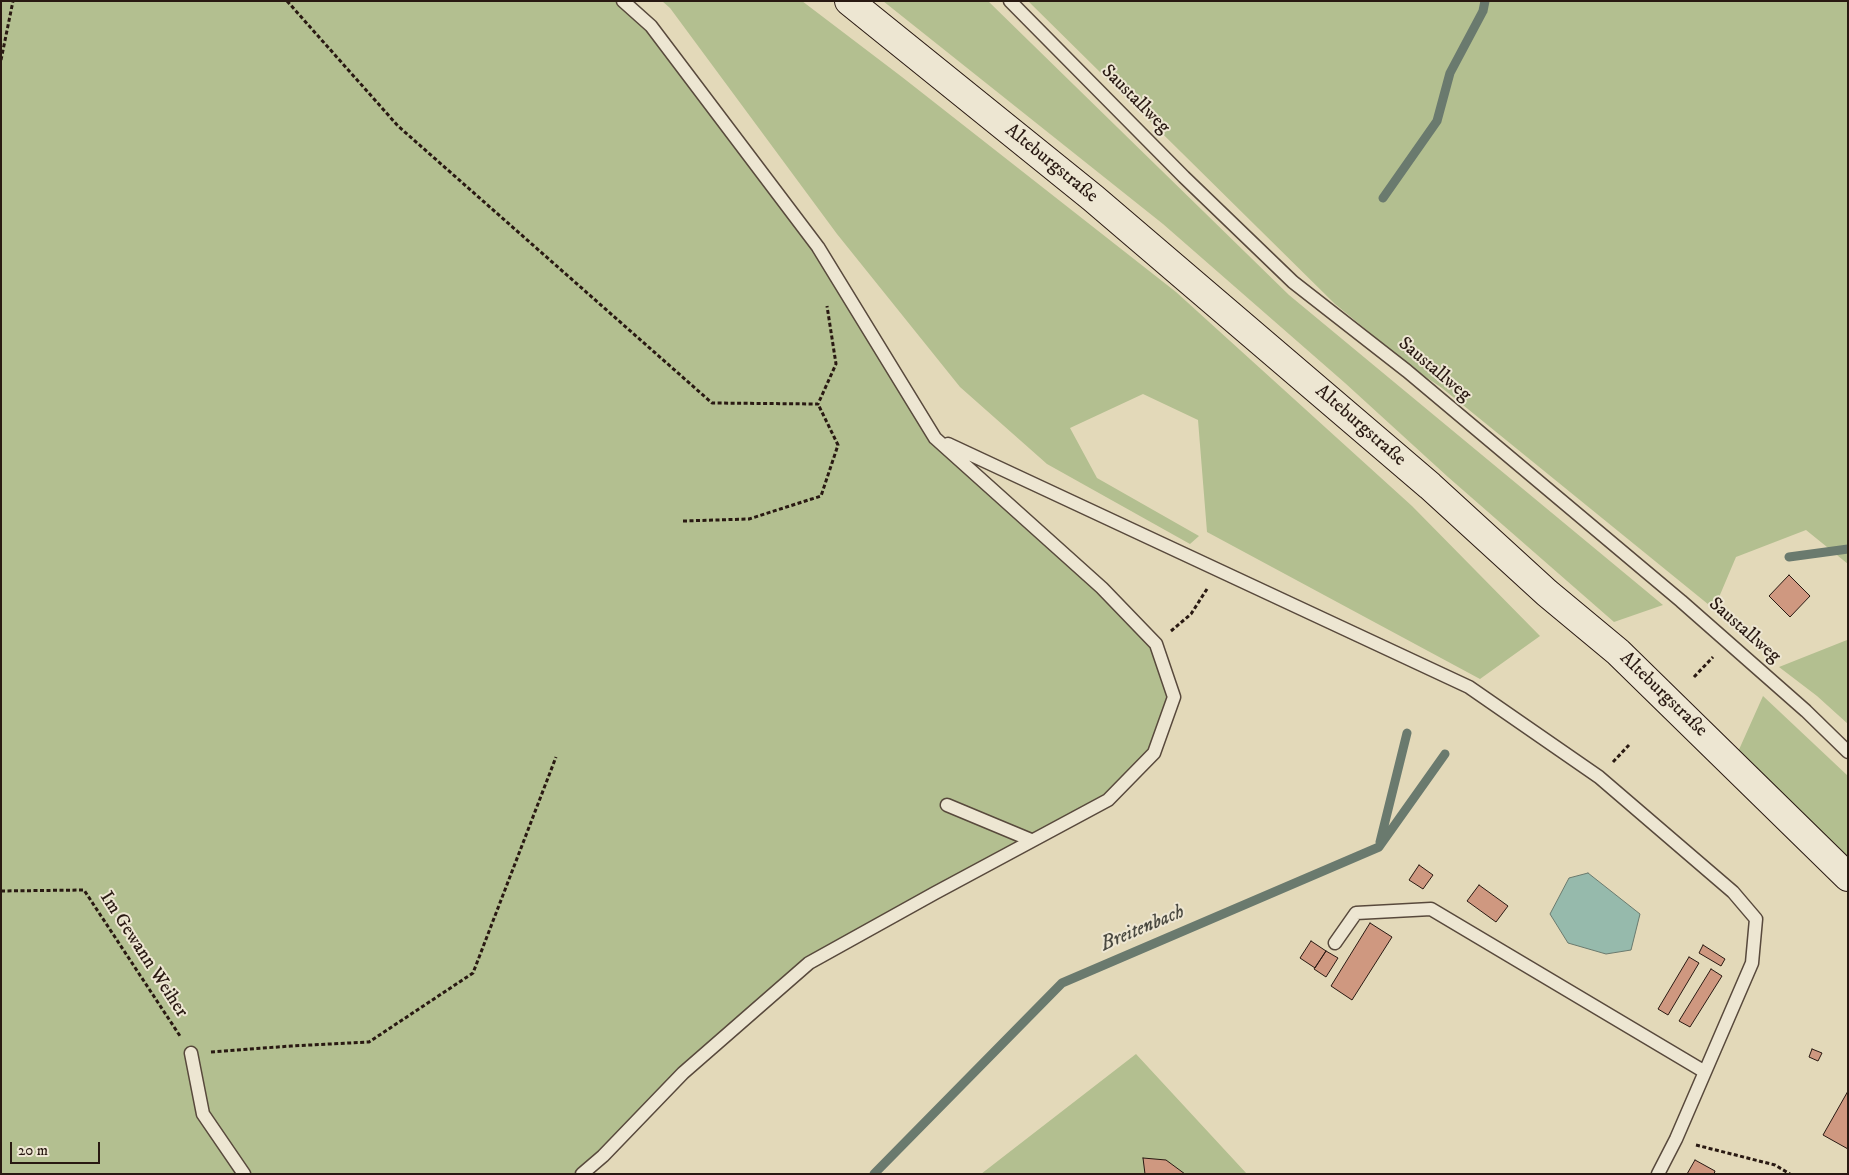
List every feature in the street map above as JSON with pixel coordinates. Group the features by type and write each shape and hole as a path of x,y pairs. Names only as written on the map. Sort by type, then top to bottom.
{"main road":[{"name":"Alteburgstraße","path":"849,1 1093,198 1423,480 1547,593 1618,652 1848,878"}],"lane":[{"path":"582,1174 603,1156 683,1073 809,963 1031,840 1108,800 1154,753 1174,697 1156,644 1102,588 935,438 818,247 651,26 623,1"},
{"name":"Saustallweg","path":"1010,1 1184,178 1292,282 1407,371 1681,601 1806,711 1848,752"},
{"path":"935,438 1469,687 1599,777 1733,892 1756,919 1752,963 1676,1139 1658,1174"},
{"path":"947,805 1031,840"},
{"path":"1334,943 1356,913 1431,909 1705,1072"},
{"path":"191,1053 203,1114 244,1174"}],"path":[{"path":"1,60 13,1"},
{"path":"287,1 398,126 712,403 818,404"},
{"path":"818,404 836,364 827,305"},
{"path":"683,521 749,519 821,496 838,445 818,404"},
{"path":"1156,644 1191,614 1218,571"},
{"path":"191,1053 369,1042 472,973 556,757"},
{"name":"Im Gewann Weiher","path":"1,891 84,890 191,1053"},
{"path":"1676,1139 1775,1165 1790,1174"}],"green space":[{"path":"1,1 623,1 651,26 818,247 935,438 1156,644 1174,697 1154,753 1108,800 809,963 582,1174 1,1174"},
{"path":"662,1 802,1 1176,292 1412,506 1540,636 1480,679 1207,532 1198,420 1143,394 1070,428 1097,478 1199,536 1190,544 1047,464 960,387 837,234 670,8"},
{"path":"883,1 988,1 1289,295 1663,605 1614,622 1163,224"},
{"path":"1028,1 1848,1 1848,564 1806,530 1736,557 1714,609 1442,388 1414,369 1335,304"},
{"path":"1848,638 1848,724 1817,696 1779,667"},
{"path":"1763,696 1848,776 1848,877 1733,763"},
{"path":"1136,1054 1247,1174 981,1174"}],"shaded area":[{"path":"1588,873 1640,914 1631,950 1606,954 1568,943 1550,914 1569,878"}],"building":[{"path":"1789,575 1810,596 1790,617 1769,596"},
{"path":"1419,865 1433,875 1423,889 1409,880"},
{"path":"1479,885 1508,906 1496,922 1467,901"},
{"path":"1370,923 1392,937 1352,1000 1331,986"},
{"path":"1311,941 1326,951 1315,968 1300,958"},
{"path":"1703,945 1725,959 1721,966 1699,953"},
{"path":"1326,951 1338,958 1326,977 1314,969"},
{"path":"1689,957 1699,963 1668,1015 1658,1009"},
{"path":"1711,969 1722,976 1690,1027 1679,1021"},
{"path":"1812,1049 1822,1053 1818,1061 1809,1057"},
{"path":"1848,1091 1848,1149 1823,1135"},
{"path":"1143,1158 1166,1160 1185,1174 1145,1174"},
{"path":"1695,1160 1715,1171 1714,1174 1687,1174"}],"waterway":[{"path":"1383,198 1437,121 1450,73 1483,11 1485,1"},
{"name":"Breitenbach","path":"1789,557 1848,549"},
{"path":"1380,842 1407,733"},
{"name":"Breitenbach","path":"874,1174 1062,983 1379,847 1445,754"}]}
